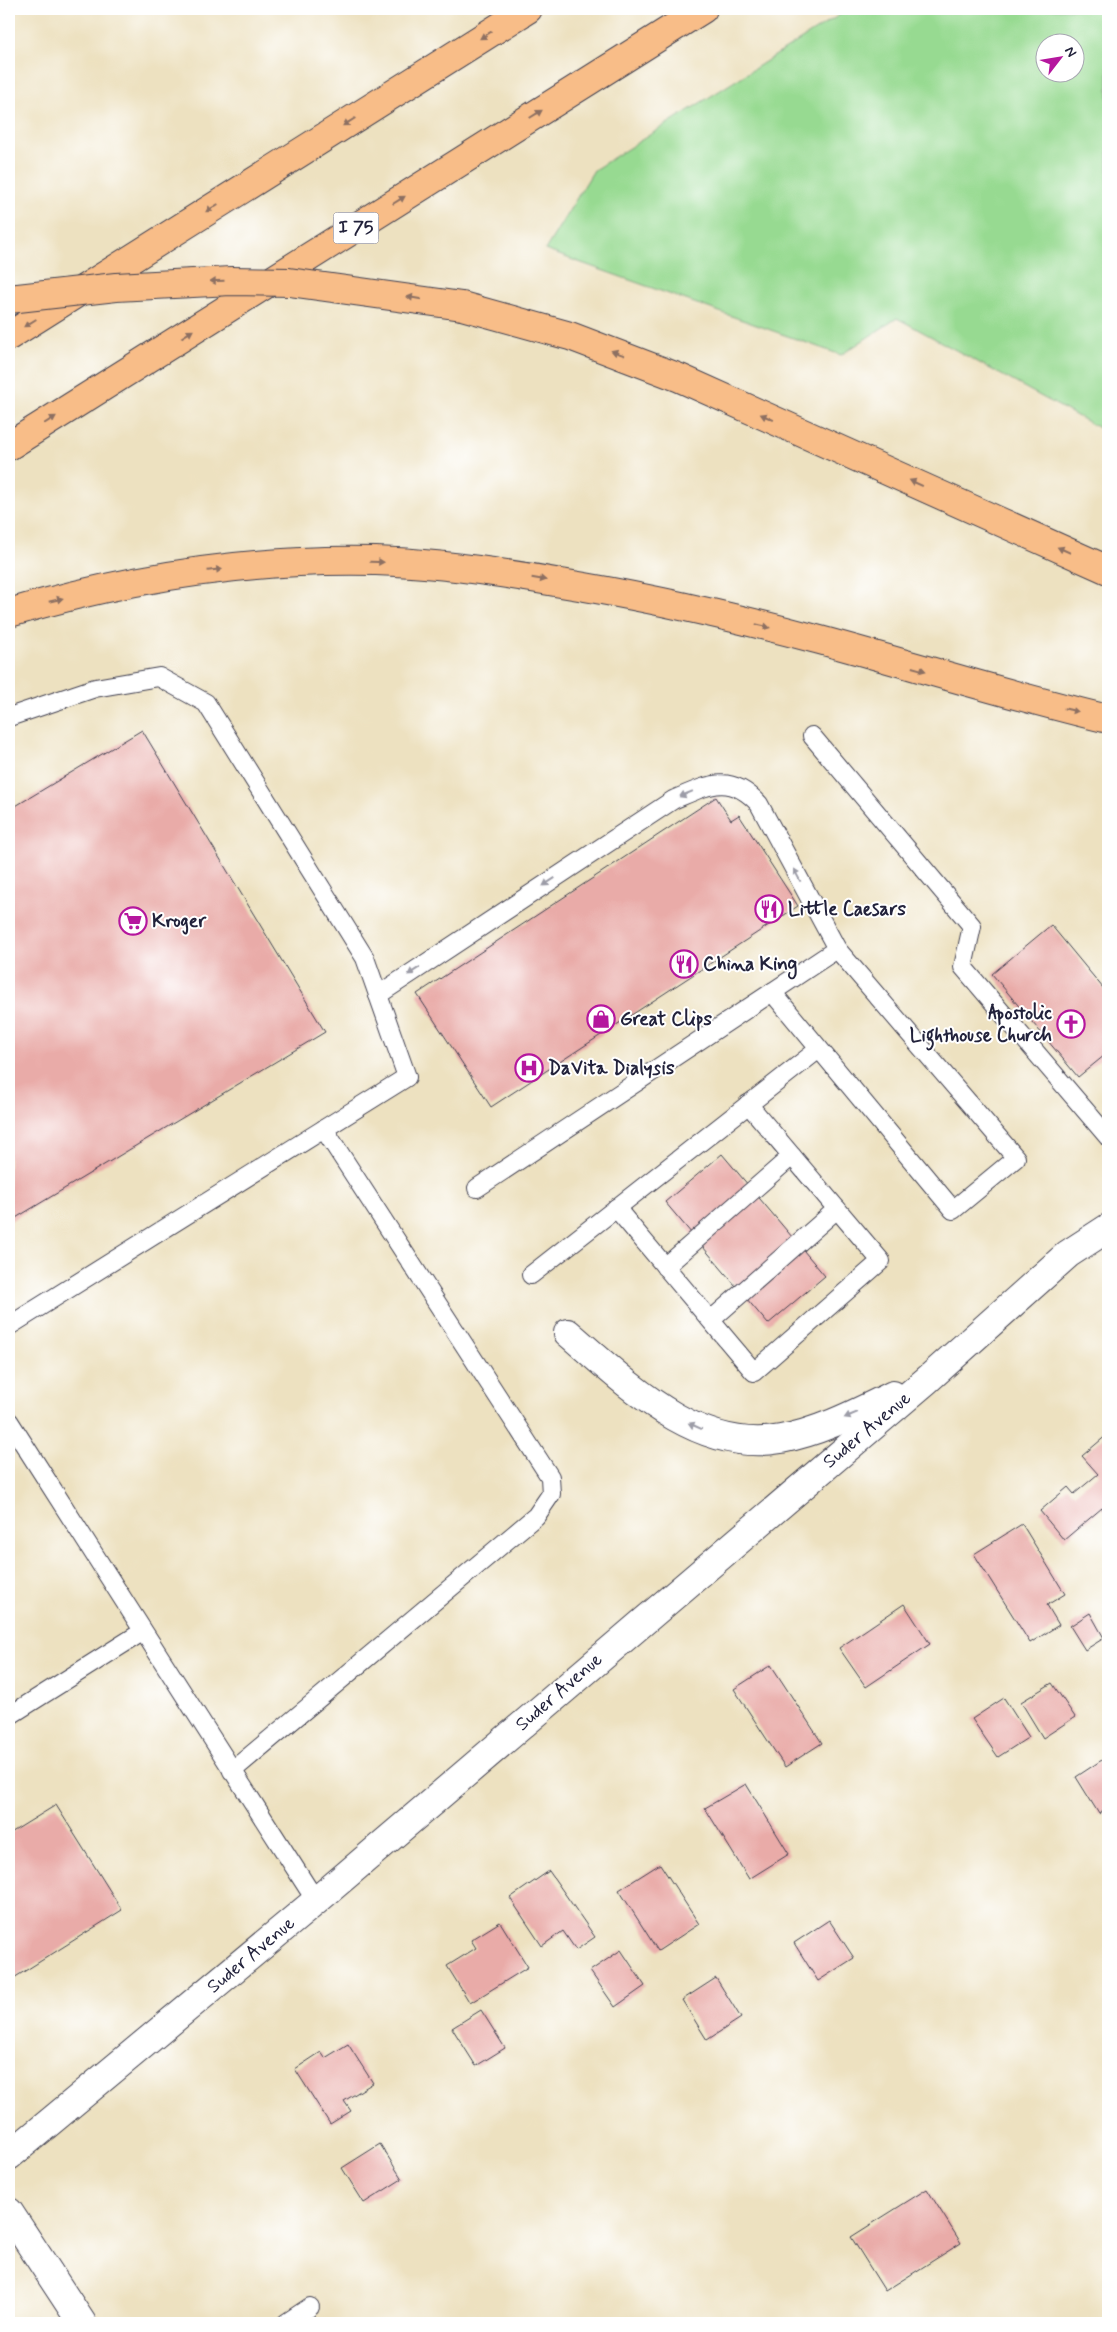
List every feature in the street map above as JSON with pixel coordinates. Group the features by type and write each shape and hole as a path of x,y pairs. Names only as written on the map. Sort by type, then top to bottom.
{"highway":[{"path":"9,336 528,9"},
{"name":"I 75","path":"9,446 703,9"},
{"path":"9,299 116,286 240,281 289,282 462,306 570,336 680,378 1108,570"},
{"path":"9,614 89,592 201,571 317,562 376,561 429,565 497,572 678,605 820,640 1034,702 1108,719"}],"street":[{"name":"Suder Avenue","path":"9,2156 316,1901 926,1380 1068,1254 1108,1228"},
{"path":"568,1333 642,1397 677,1418 710,1433 742,1440 780,1440 814,1430 926,1380"},
{"path":"9,2212 82,2323"}],"lane":[{"path":"9,717 95,688 159,676 206,703 365,958 408,1076 9,1326"},
{"path":"812,736 972,926 963,967 1108,1137"},
{"path":"378,994 673,800 706,786 726,784 747,791 759,804 837,949 1016,1158 952,1210 772,992"},
{"path":"478,1188 837,949"},
{"path":"531,1275 819,1049"},
{"path":"616,1208 754,1372 881,1261 748,1104"},
{"path":"232,1771 536,1516 551,1494 550,1477 324,1129"},
{"path":"665,1267 792,1156"},
{"path":"711,1320 837,1209"},
{"path":"9,1421 142,1632 316,1901"},
{"path":"9,1716 142,1632"},
{"path":"286,2323 310,2307"}],"green space":[{"path":"849,9 1108,9 1108,433 897,318 841,355 545,250 594,170"}],"building":[{"name":"Kroger","path":"142,730 325,1032 9,1222 9,810"},
{"path":"716,797 731,820 739,815 798,906 491,1107 417,994"},
{"name":"Apostolic Lighthouse Church","path":"1051,925 1108,994 1108,1059 1105,1055 1078,1077 992,974"},
{"path":"722,1154 825,1276 768,1324 665,1202"},
{"path":"1108,1434 1108,1516 1102,1508 1064,1540 1040,1511 1068,1487 1074,1494 1098,1474 1082,1456"},
{"path":"1022,1524 1065,1594 1047,1605 1059,1625 1030,1643 974,1554"},
{"path":"904,1604 930,1644 866,1687 839,1648"},
{"path":"1090,1613 1104,1638 1085,1650 1070,1626"},
{"path":"771,1665 822,1743 785,1767 734,1689"},
{"path":"1052,1683 1075,1717 1043,1738 1021,1702"},
{"path":"1004,1698 1029,1737 998,1757 972,1719"},
{"path":"1108,1756 1108,1808 1099,1814 1076,1777"},
{"path":"746,1784 789,1854 749,1879 705,1808"},
{"path":"56,1805 122,1910 9,1981 9,1834"},
{"path":"660,1864 699,1924 658,1951 619,1890"},
{"path":"549,1871 595,1937 576,1950 563,1931 542,1946 510,1898"},
{"path":"829,1920 854,1958 818,1981 794,1943"},
{"path":"500,1922 528,1967 470,2003 447,1966 476,1948 471,1940"},
{"path":"621,1950 645,1986 615,2007 590,1971"},
{"path":"716,1978 741,2018 707,2040 682,2000"},
{"path":"481,2010 505,2048 476,2066 452,2028"},
{"path":"348,2044 373,2083 344,2101 351,2111 330,2124 295,2069 321,2052 325,2058"},
{"path":"380,2144 402,2179 364,2203 342,2168"},
{"path":"927,2189 961,2243 885,2291 851,2237"}],"place":[{"name":"Little Caesars","path":"769,909"},
{"name":"Kroger","path":"133,921"},
{"name":"China King","path":"684,964"},
{"name":"Great Clips","path":"601,1019"},
{"name":"Apostolic Lighthouse Church","path":"1071,1024"},
{"name":"DaVita Dialysis","path":"529,1068"}]}
